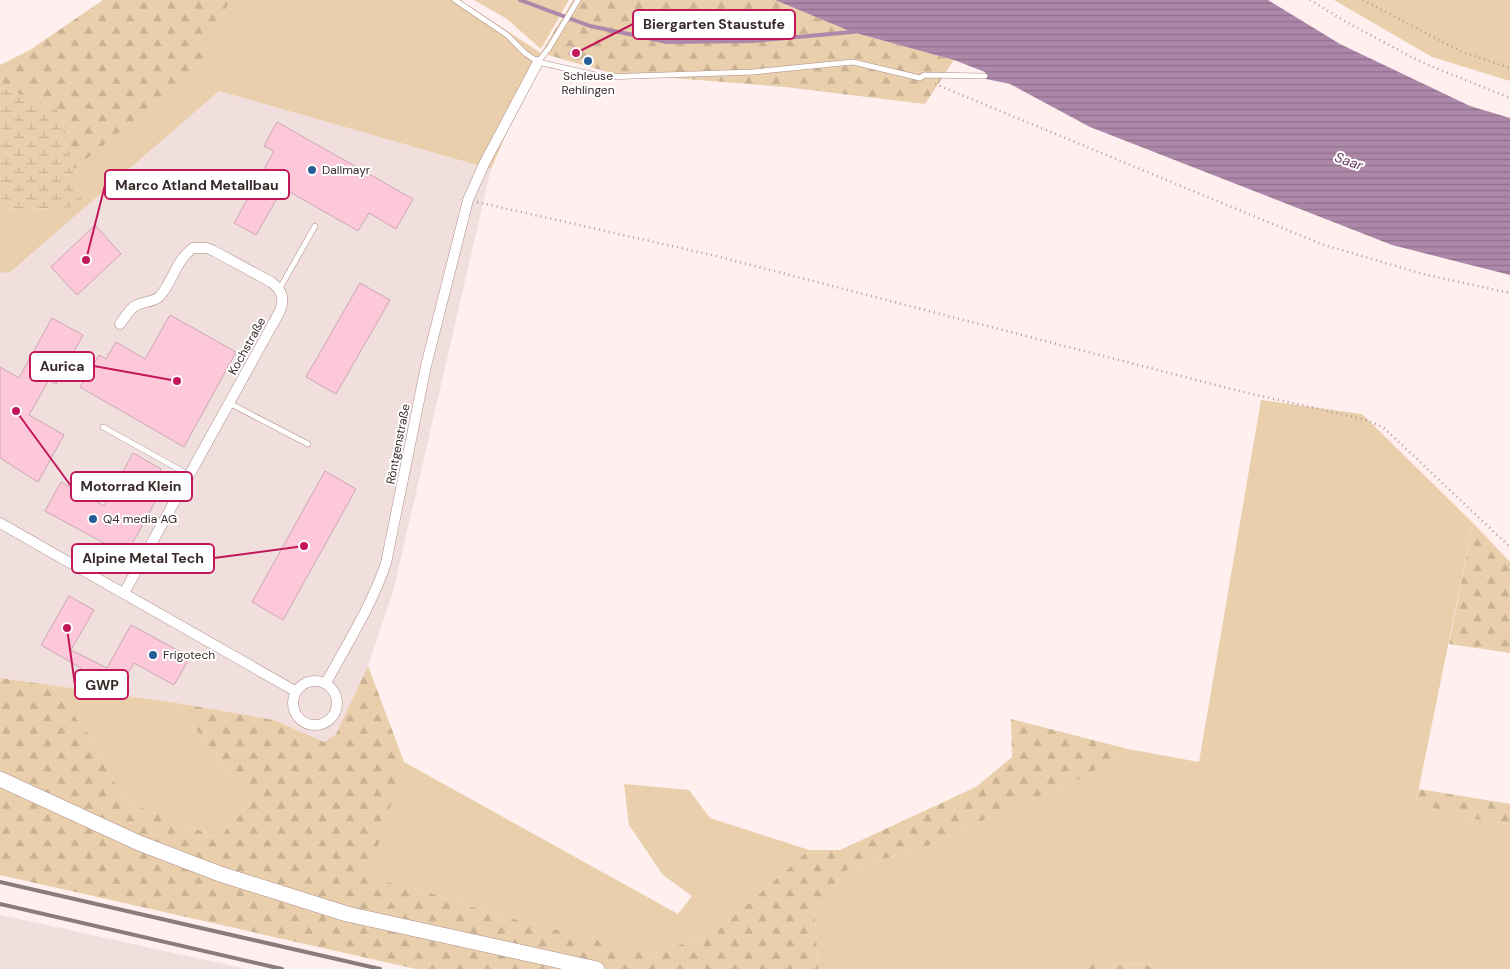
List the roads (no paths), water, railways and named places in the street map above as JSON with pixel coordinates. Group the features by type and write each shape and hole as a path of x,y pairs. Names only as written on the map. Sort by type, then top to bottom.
{"main road":[{"path":"0,779 139,843 191,864 256,886 348,914 597,969"}],"street":[{"name":"Röntgenstraße","path":"326,683 364,615 386,563 426,366 468,200 484,164 538,62"},
{"path":"120,324 136,305 154,300 160,296 177,265 193,248 207,248 214,251 280,288"},
{"name":"Kochstraße","path":"124,593 280,311 283,304 280,288"},
{"path":"0,523 296,691"},
{"path":"320,681 326,683 336,694 337,702 336,709 327,721 320,724 306,723 299,719 292,706 296,691 306,682 320,681"}],"lane":[{"path":"455,0 507,35 525,53 538,62 604,77 753,72 853,62 920,78 924,75 985,76"},
{"path":"538,62 577,1"},
{"path":"280,288 315,226"},
{"path":"229,403 308,444"},
{"path":"104,427 189,475"}],"water":[{"name":"Saar","path":"775,0 1268,0 1340,44 1470,106 1510,118 1510,275 1392,245 1090,127 1010,84 986,79 985,72 954,60 852,32"}],"waterway":[{"path":"520,0 590,26 667,42 753,41 856,31"}],"railway":[{"path":"0,882 380,969"},
{"path":"0,904 282,969"}],"place":[{"name":"Biergarten Staustufe","path":"576,53"},
{"name":"Schleuse Rehlingen","path":"588,61"},
{"name":"Dallmayr","path":"312,170"},
{"name":"Marco Atland Metallbau","path":"86,260"},
{"name":"Aurica","path":"177,381"},
{"name":"Motorrad Klein","path":"16,411"},
{"name":"Q4 media AG","path":"93,519"},
{"name":"Alpine Metal Tech","path":"304,546"},
{"name":"GWP","path":"67,628"},
{"name":"Frigotech","path":"153,655"}]}
